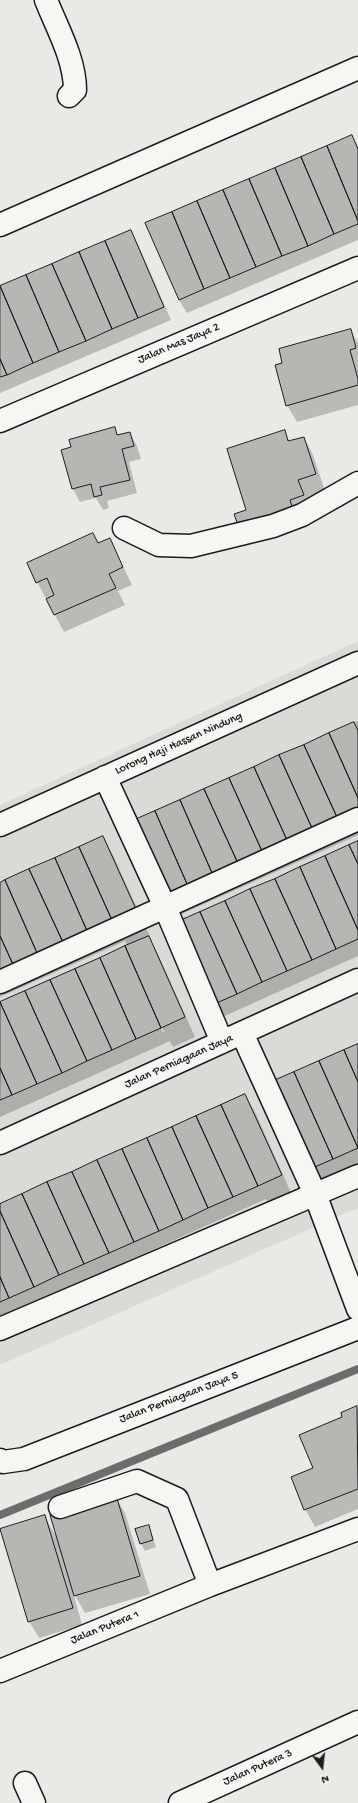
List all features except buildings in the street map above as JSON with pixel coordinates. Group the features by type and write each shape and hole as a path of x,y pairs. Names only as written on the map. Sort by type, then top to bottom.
{"street":[{"path":"46,0 71,61 75,80 75,90 69,96"},
{"path":"0,225 358,68"},
{"name":"Jalan Mas Jaya 2","path":"0,421 358,268"},
{"path":"124,528 159,545 191,546 273,526 302,515 358,483"},
{"name":"Lorong Haji Hassan Nindung","path":"0,825 358,663"},
{"path":"105,777 165,907 222,1042"},
{"path":"0,982 358,819"},
{"name":"Jalan Perniagaan Jaya","path":"0,1143 358,980"},
{"path":"242,1033 315,1194 358,1309"},
{"path":"0,1329 358,1176"},
{"name":"Jalan Perniagaan Jaya 5","path":"0,1460 3,1462 24,1459 358,1328"},
{"path":"60,1507 137,1481 177,1499 210,1585"},
{"name":"Jalan Putera 1","path":"0,1671 210,1585 358,1529"},
{"name":"Jalan Putera 3","path":"180,1803 358,1722"},
{"path":"25,1783 34,1803"}],"shaded area":[{"path":"358,641 358,1208 0,1365 0,805"}],"waterway":[{"path":"0,1515 358,1369"}]}
